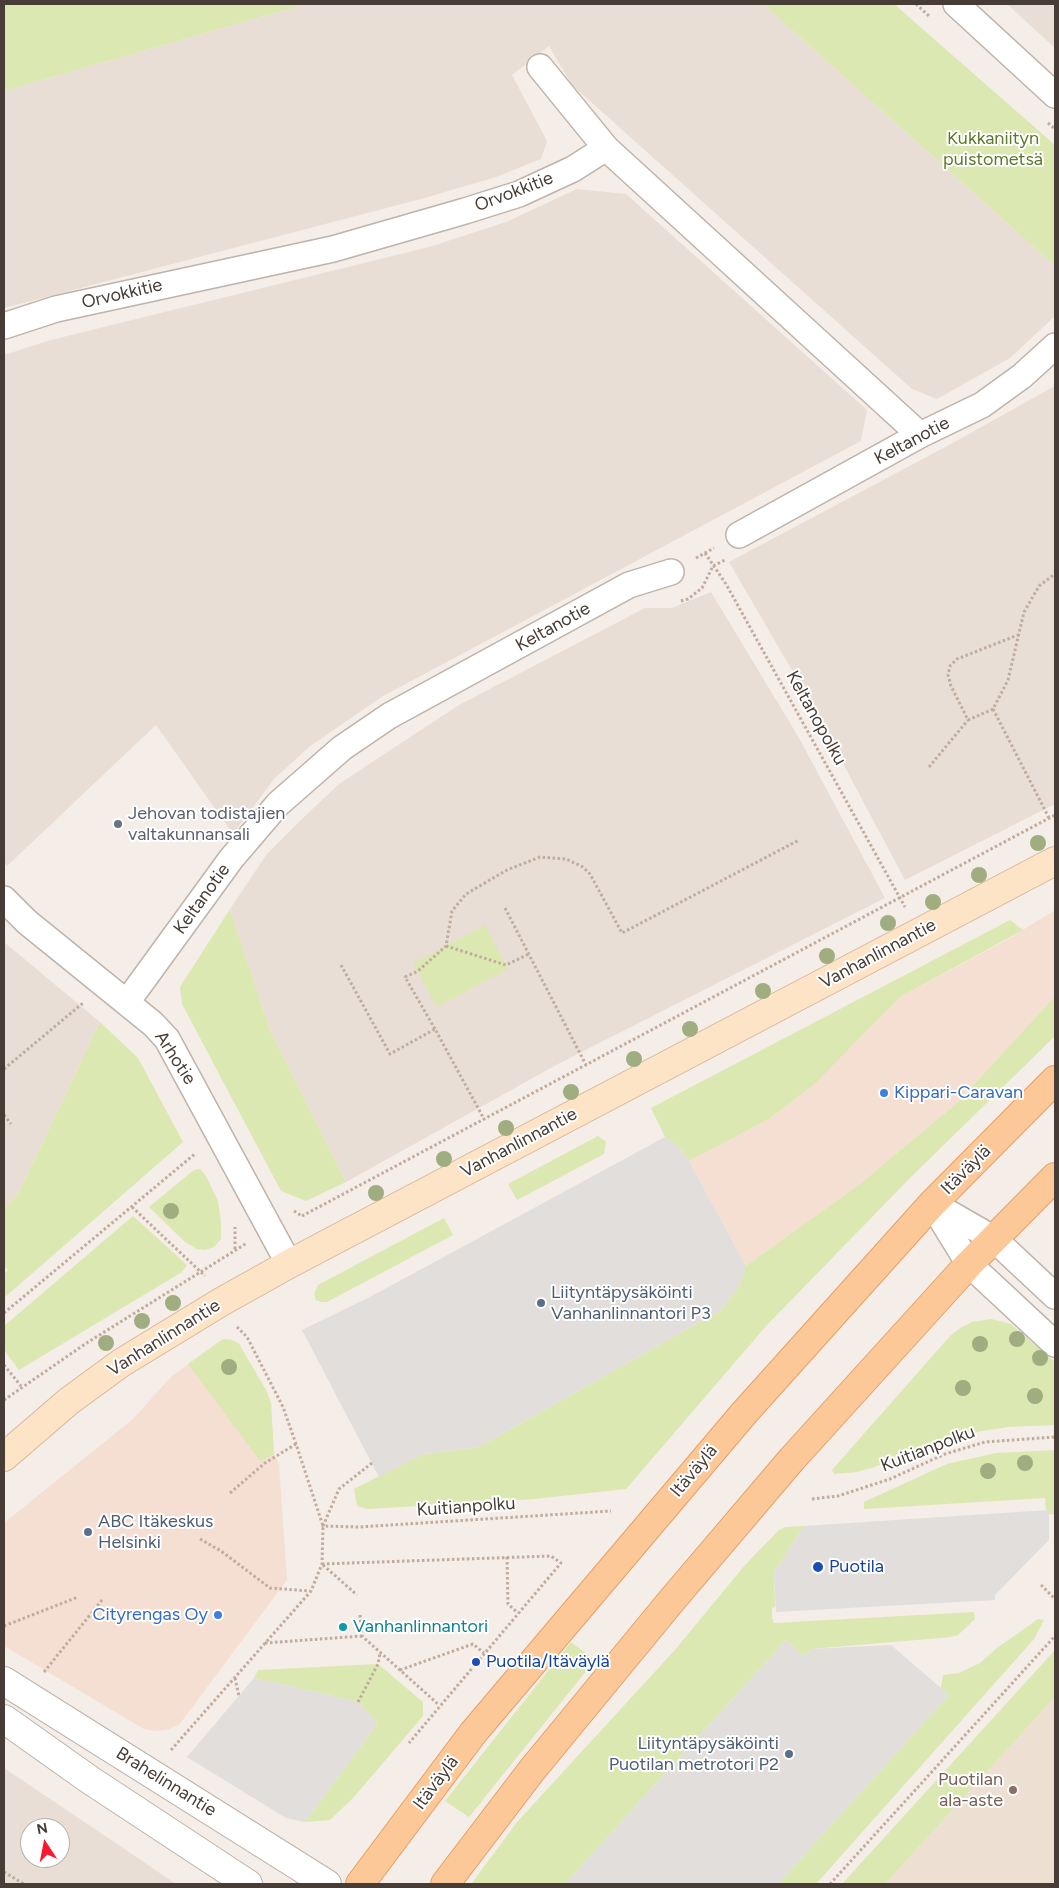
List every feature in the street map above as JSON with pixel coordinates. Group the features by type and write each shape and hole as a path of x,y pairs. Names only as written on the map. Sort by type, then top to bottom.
{"main road":[{"name":"Vanhanlinnantie","path":"4,1457 69,1401 121,1363 221,1302 289,1264 1055,861"},
{"name":"Itäväylä","path":"360,1884 486,1718 744,1412 932,1204 1055,1080"},
{"path":"445,1884 532,1770 672,1600 792,1459 969,1264 1055,1177"}],"street":[{"path":"956,4 1055,95"},
{"path":"540,68 606,148 920,435"},
{"name":"Orvokkitie","path":"4,326 50,310 333,249 465,211 519,194 573,169 606,148"},
{"name":"Keltanotie","path":"739,535 920,435 982,405 1022,376 1055,346"},
{"name":"Keltanotie","path":"127,1002 231,859 278,804 342,748 389,716 629,585 671,572"},
{"name":"Arhotie","path":"4,899 27,922 127,1002 153,1024 167,1039 289,1264"},
{"path":"932,1204 994,1239 1055,1296"},
{"path":"932,1204 969,1264 1055,1344"},
{"name":"Brahelinnantie","path":"4,1681 327,1884"},
{"path":"4,1719 90,1780 248,1884"}],"path":[{"path":"671,572 739,535"},
{"name":"Keltanopolku","path":"705,553 726,584 900,899"},
{"path":"674,603 688,599 702,588 713,566"},
{"path":"929,767 968,720 993,709 1008,680 1024,612 1039,586 1055,574"},
{"path":"968,720 951,686 948,675 950,666 957,659 1019,634"},
{"path":"993,709 1050,818"},
{"path":"288,1207 302,1216 1055,815"},
{"path":"484,1119 436,1029 405,977 418,971 446,946 452,911 466,894 507,870 540,857 566,859 583,867 590,874 622,933 799,840"},
{"path":"505,908 586,1064"},
{"path":"446,946 506,965 529,954"},
{"path":"341,965 390,1054 436,1029"},
{"path":"4,1069 89,998"},
{"path":"4,1115 11,1124"},
{"path":"4,1313 200,1150"},
{"path":"132,1207 202,1270"},
{"path":"4,1400 21,1386 235,1249"},
{"path":"169,1752 310,1591 322,1564 323,1526 283,1407 247,1337 236,1325"},
{"path":"4,1364 21,1386"},
{"name":"Kuitianpolku","path":"812,1499 838,1496 890,1479 945,1454 985,1442 1055,1437"},
{"path":"230,1493 265,1462 296,1444"},
{"path":"323,1526 339,1489 372,1464"},
{"name":"Kuitianpolku","path":"323,1526 359,1527 611,1511"},
{"path":"200,1539 221,1551 270,1588 310,1591"},
{"path":"322,1564 551,1556 560,1563 409,1743"},
{"path":"508,1557 508,1604 518,1613"},
{"path":"322,1564 357,1595"},
{"path":"1041,1585 1055,1599"},
{"path":"4,1626 78,1597"},
{"path":"39,1678 102,1600"},
{"path":"360,1614 362,1636 439,1705"},
{"path":"265,1644 362,1636"},
{"path":"830,1884 1055,1636"},
{"path":"400,1670 473,1644 484,1653"},
{"path":"358,1702 378,1664 380,1652"},
{"path":"235,1678 239,1696"},
{"path":"4,1872 24,1884"}],"shaded area":[{"path":"306,4 763,4 1055,266 1055,316 1010,358 937,399 912,389 572,85 549,46 512,75 547,141 541,159 496,177 421,199 4,308 4,91"},
{"path":"1007,4 1055,4 1055,48"},
{"path":"577,189 626,194 867,410 861,441 383,696 309,747 274,779 233,834 156,725 7,866 4,861 4,355 51,340 429,247 506,222"},
{"path":"1055,386 1055,804 905,880 807,696 729,562 949,445"},
{"path":"711,592 799,738 885,898 558,1064 346,1182 270,1030 230,909 267,854 301,820 339,784 401,743 459,705 645,608 672,608"},
{"name":"Kippari-Caravan","path":"1055,910 1055,996 957,1103 861,1183 746,1266 689,1161 769,1119 816,1083 900,997 1005,941"},
{"path":"4,942 100,1022 19,1192 4,1208"},
{"name":"Liityntäpysäköinti Vanhanlinnantori P3","path":"665,1137 680,1148 689,1161 746,1266 738,1288 721,1310 479,1447 423,1454 379,1477 302,1330 370,1297"},
{"path":"223,1339 232,1340 239,1344 266,1390 271,1403 274,1454 279,1464 287,1580 179,1725 166,1730 144,1729 4,1646 4,1523 133,1419 171,1377"},
{"path":"1049,1510 1049,1540 995,1595 995,1600 776,1612 774,1573 804,1526"},
{"name":"Liityntäpysäköinti Puotilan metrotori P2","path":"786,1640 803,1656 811,1649 891,1645 949,1695 778,1884 565,1884"},
{"path":"254,1678 358,1702 378,1723 305,1822 286,1818 187,1757"},
{"name":"Puotilan ala-aste","path":"1055,1697 1055,1884 885,1884"},
{"path":"4,1768 176,1884 4,1884"}],"green space":[{"path":"4,4 306,4 4,91"},
{"name":"Kukkaniityn puistometsä","path":"763,4 894,4 1055,145 1055,266"},
{"path":"230,909 270,1030 346,1182 306,1201 281,1191 182,1004 180,987"},
{"path":"1010,920 1023,930 900,997 816,1083 769,1119 689,1161 680,1148 665,1137 651,1108"},
{"path":"485,925 508,969 437,1007 413,963"},
{"path":"1055,996 1055,1036 910,1178 767,1325 626,1489 534,1499 368,1509 357,1506 354,1489 423,1454 479,1447 721,1310 738,1288 746,1266 861,1183 957,1103"},
{"path":"100,1022 138,1058 183,1142 4,1298 4,1274 8,1270 4,1266 4,1208 19,1192"},
{"path":"598,1136 606,1142 604,1154 517,1200 508,1184"},
{"path":"200,1169 206,1176 218,1201 221,1222 221,1239 214,1247 205,1250 197,1249 185,1242 149,1207 194,1170"},
{"path":"133,1216 187,1265 182,1272 19,1370 4,1350 4,1326"},
{"path":"444,1218 453,1235 327,1302 316,1300 314,1294 318,1285"},
{"path":"991,1319 1011,1324 1055,1362 1055,1425 1008,1427 970,1433 963,1431 877,1466 857,1472 834,1474 832,1470 950,1336 972,1322"},
{"path":"223,1339 232,1340 239,1344 266,1390 271,1403 274,1454 260,1461 188,1364"},
{"path":"1055,1450 1055,1515 1049,1514 1049,1510 1046,1510 1045,1498 864,1509 864,1502 947,1464 996,1453"},
{"path":"804,1526 774,1573 775,1607 772,1608 772,1618 774,1623 974,1612 975,1619 958,1635 951,1637 811,1649 803,1656 786,1640 565,1884 471,1884 518,1821 674,1651 745,1565 779,1530 785,1527"},
{"path":"1038,1619 1044,1620 1034,1639 816,1884 778,1884 949,1695 941,1688 943,1675 959,1673 980,1663 997,1648"},
{"path":"571,1642 595,1660 469,1817 445,1801"},
{"path":"1055,1650 1055,1697 885,1884 842,1884"},
{"path":"378,1664 423,1702 423,1716 354,1797 330,1820 305,1822 378,1723 358,1702 254,1678 258,1670"}],"place":[{"name":"Jehovan todistajien valtakunnansali","path":"118,824"},
{"name":"Kippari-Caravan","path":"884,1093"},
{"name":"Liityntäpysäköinti Vanhanlinnantori P3","path":"541,1303"},
{"name":"ABC Itäkeskus Helsinki","path":"88,1532"},
{"name":"Puotila","path":"818,1567"},
{"name":"Cityrengas Oy","path":"218,1615"},
{"name":"Vanhanlinnantori","path":"343,1627"},
{"name":"Puotila/Itäväylä","path":"476,1662"},
{"name":"Liityntäpysäköinti Puotilan metrotori P2","path":"789,1754"},
{"name":"Puotilan ala-aste","path":"1013,1790"}]}
